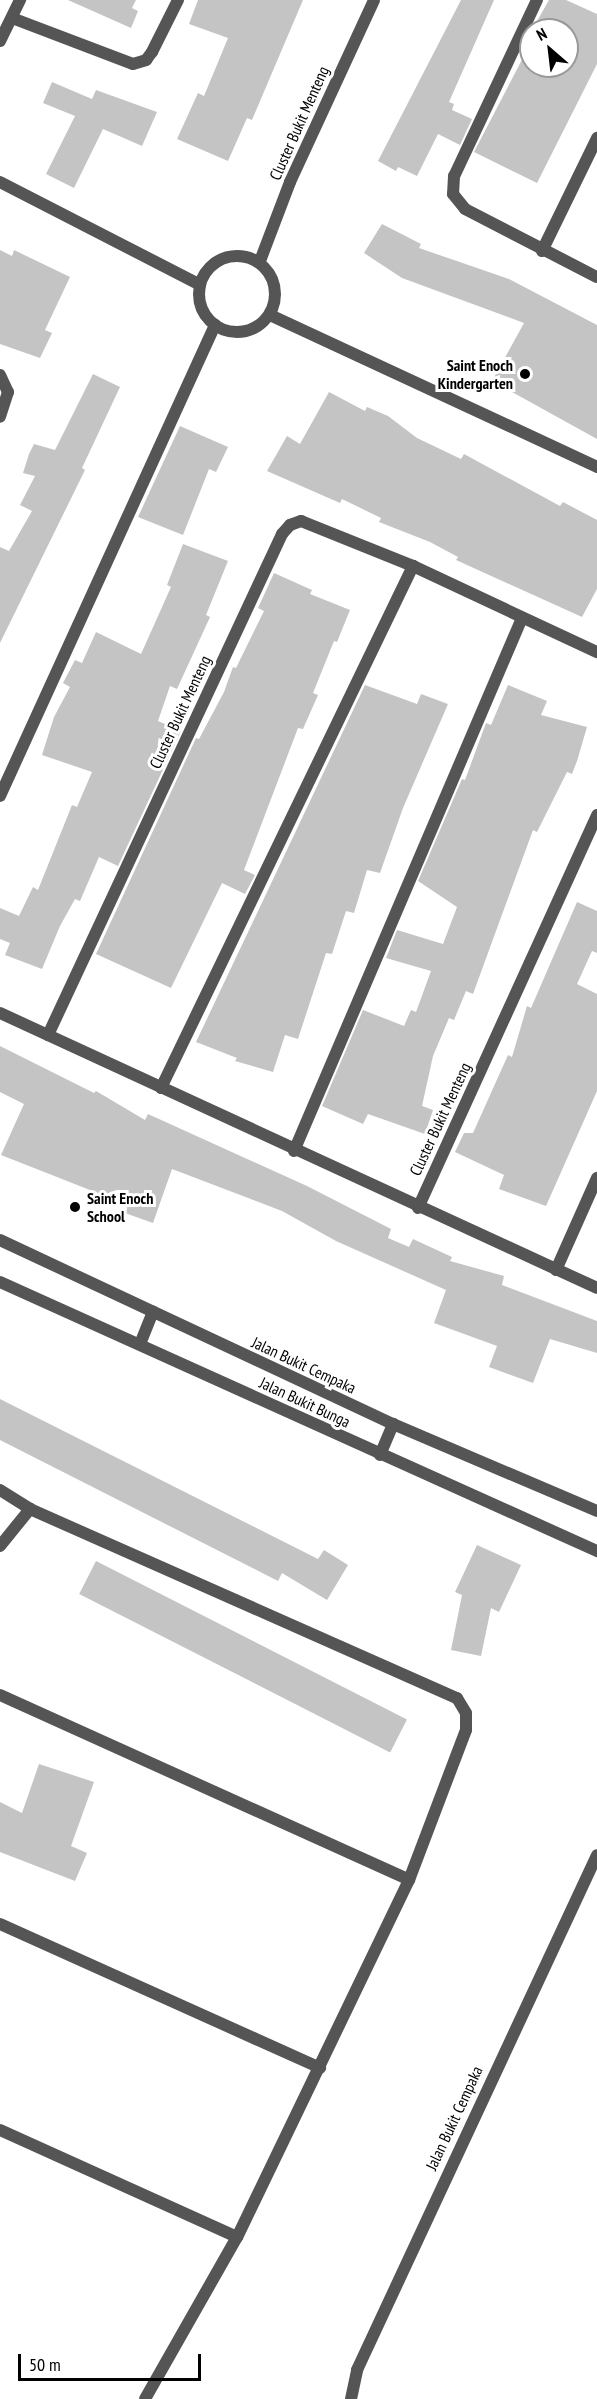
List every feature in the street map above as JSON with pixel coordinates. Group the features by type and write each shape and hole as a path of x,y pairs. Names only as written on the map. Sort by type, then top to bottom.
{"street":[{"path":"0,41 20,0"},
{"path":"12,18 133,64 146,60 152,52 178,0"},
{"name":"Cluster Bukit Menteng","path":"260,261 290,182 374,0"},
{"path":"537,0 454,176 453,194 465,209 542,251 597,277"},
{"path":"542,251 597,138"},
{"path":"0,182 200,285"},
{"path":"231,255 260,261 276,287 270,315 258,326 244,332 229,332 215,325 204,314 199,300 200,285 206,272 231,255"},
{"path":"270,315 597,467"},
{"path":"0,796 215,325"},
{"path":"0,375 8,392 0,417"},
{"name":"Cluster Bukit Menteng","path":"48,1035 282,534 301,521 413,566 597,652"},
{"path":"161,1088 413,566"},
{"path":"294,1151 522,618"},
{"name":"Cluster Bukit Menteng","path":"418,1208 597,815"},
{"path":"0,1013 294,1151 597,1288"},
{"path":"556,1270 597,1178"},
{"name":"Jalan Bukit Cempaka","path":"0,1240 393,1424 597,1511"},
{"name":"Jalan Bukit Bunga","path":"0,1282 597,1551"},
{"path":"140,1344 153,1312"},
{"path":"380,1455 393,1424"},
{"path":"0,1490 30,1509 457,1698 466,1713 466,1730 409,1880 237,2237 145,2399"},
{"path":"0,1546 30,1509"},
{"path":"0,1695 409,1880"},
{"name":"Jalan Bukit Cempaka","path":"351,2399 357,2370 597,1855"},
{"path":"0,1924 320,2068"},
{"path":"0,2130 237,2237"}],"building":[{"path":"68,0 136,0 132,8 138,11 131,28"},
{"path":"198,0 303,0 252,120 247,118 228,161 177,139 198,93 204,96 228,38 189,24"},
{"path":"461,0 494,0 449,102 454,104 452,110 472,119 460,145 438,134 417,176 398,167 396,171 378,161"},
{"path":"549,0 566,0 597,14 597,64 537,183 474,152 519,65 519,78 579,78 579,18 539,18"},
{"path":"52,82 92,99 96,90 157,112 142,146 103,129 74,188 46,174 75,116 43,103"},
{"path":"382,224 421,244 419,248 509,279 597,325 597,439 492,381 524,323 402,278 364,253"},
{"path":"0,250 12,256 14,250 70,277 45,330 52,333 40,358 0,344"},
{"path":"93,374 120,387 82,468 85,470 0,643 0,547 9,551 32,511 20,505 35,476 23,473 29,454 34,444 55,450"},
{"path":"329,392 365,411 367,407 388,416 417,438 461,459 464,454 560,506 563,502 597,520 597,589 582,617 456,560 458,557 430,542 379,522 381,518 342,499 340,503 267,471 287,436 300,444"},
{"path":"180,426 228,447 216,472 209,469 183,535 138,517"},
{"path":"183,544 228,561 206,615 210,617 177,689 170,686 158,721 181,731 118,866 99,857 80,901 75,899 60,926 42,969 5,955 10,943 0,939 0,908 19,916 33,887 38,890 72,805 77,807 92,772 42,755 54,717 70,687 63,683 75,660 82,663 96,632 141,654 171,587 167,585"},
{"path":"274,573 312,590 310,594 350,610 337,642 334,641 313,693 318,695 303,729 298,728 244,870 255,875 245,894 222,883 171,988 96,954 196,738 199,739 224,692 233,667 236,668 264,611 258,608"},
{"path":"365,685 417,704 421,694 448,704 403,808 380,873 367,870 354,913 346,911 332,954 326,953 298,1039 285,1035 273,1072 235,1061 237,1058 196,1042"},
{"path":"508,685 547,701 541,715 587,727 577,761 572,774 567,772 537,832 533,830 473,994 466,991 454,1020 449,1018 433,1056 422,1106 433,1110 425,1134 368,1114 363,1124 322,1106 363,1010 404,1026 411,1010 416,1012 431,971 386,958 397,930 443,944 457,907 418,881 462,779 465,780 486,723 491,725"},
{"path":"577,902 597,911 597,953 592,951 577,984 597,994 597,1091 546,1206 499,1189 504,1175 455,1152 464,1133 473,1133 508,1055 512,1057 527,1006 531,1008"},
{"path":"0,1046 94,1093 96,1091 145,1120 148,1114 307,1186 391,1229 388,1238 409,1247 413,1239 452,1257 450,1261 504,1276 502,1285 597,1321 597,1353 550,1339 533,1383 489,1367 497,1346 434,1323 446,1290 336,1241 282,1211 172,1169 153,1223 125,1213 128,1205 1,1155 24,1104 0,1092"},
{"path":"0,1399 318,1559 324,1550 348,1565 327,1600 282,1573 278,1581 0,1440"},
{"path":"477,1545 521,1565 499,1612 491,1608 481,1656 451,1650 462,1595 455,1592"},
{"path":"96,1561 407,1719 390,1752 79,1594"},
{"path":"39,1764 94,1782 71,1846 87,1853 75,1881 0,1852 0,1802 22,1813"}],"place":[{"name":"Saint Enoch Kindergarten","path":"525,374"},
{"name":"Saint Enoch School","path":"75,1207"}]}
